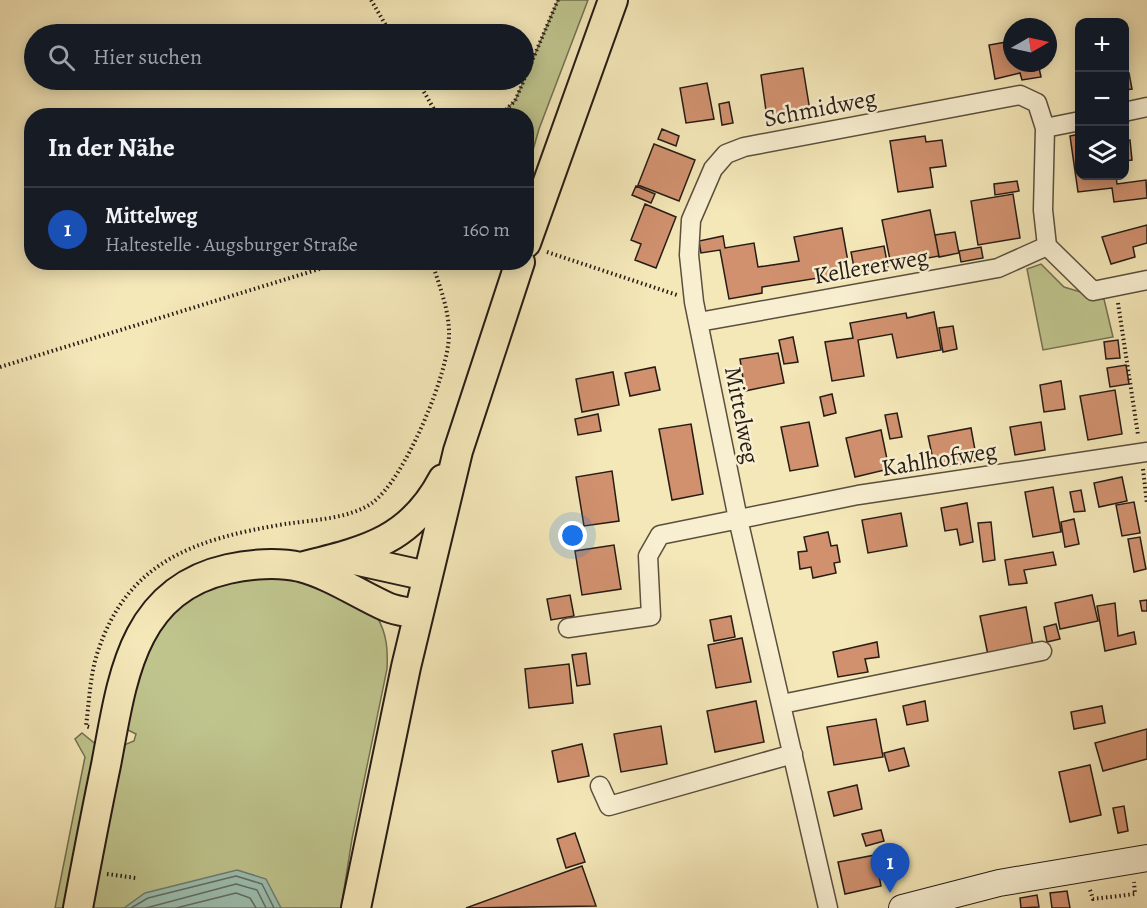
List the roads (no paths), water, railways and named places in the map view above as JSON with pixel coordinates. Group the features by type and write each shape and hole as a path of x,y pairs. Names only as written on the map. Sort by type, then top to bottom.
{"main road":[{"path":"534,221 613,0"},
{"path":"356,908 418,614 458,451 517,270"},
{"path":"78,908 124,671 141,632 163,602 187,584 211,573 244,566 300,567 341,557 381,543 417,518 434,496 458,451"},
{"path":"341,557 427,576"},
{"path":"300,567 343,584 389,608 418,614"},
{"path":"902,908 999,883 1147,858"}],"street":[{"name":"Schmidweg","path":"699,322 694,302 689,255 691,220 713,169 726,154 744,147 1020,95 1037,103 1045,128"},
{"path":"1129,111 1147,107"},
{"path":"1075,122 1045,128 1043,210 1047,246 1093,291 1147,280"},
{"name":"Kellererweg","path":"699,322 998,268 1047,246"},
{"name":"Mittelweg","path":"699,322 738,519 828,908"},
{"name":"Kahlhofweg","path":"738,519 858,495 1144,452"},
{"path":"568,628 651,616 648,556 660,535 738,519"},
{"path":"782,704 1042,651"},
{"path":"600,786 609,806 793,754"}],"water":[{"path":"237,870 266,879 281,908 124,908 145,893"}],"place":[{"name":"Mittelweg","path":"890,893"}]}
